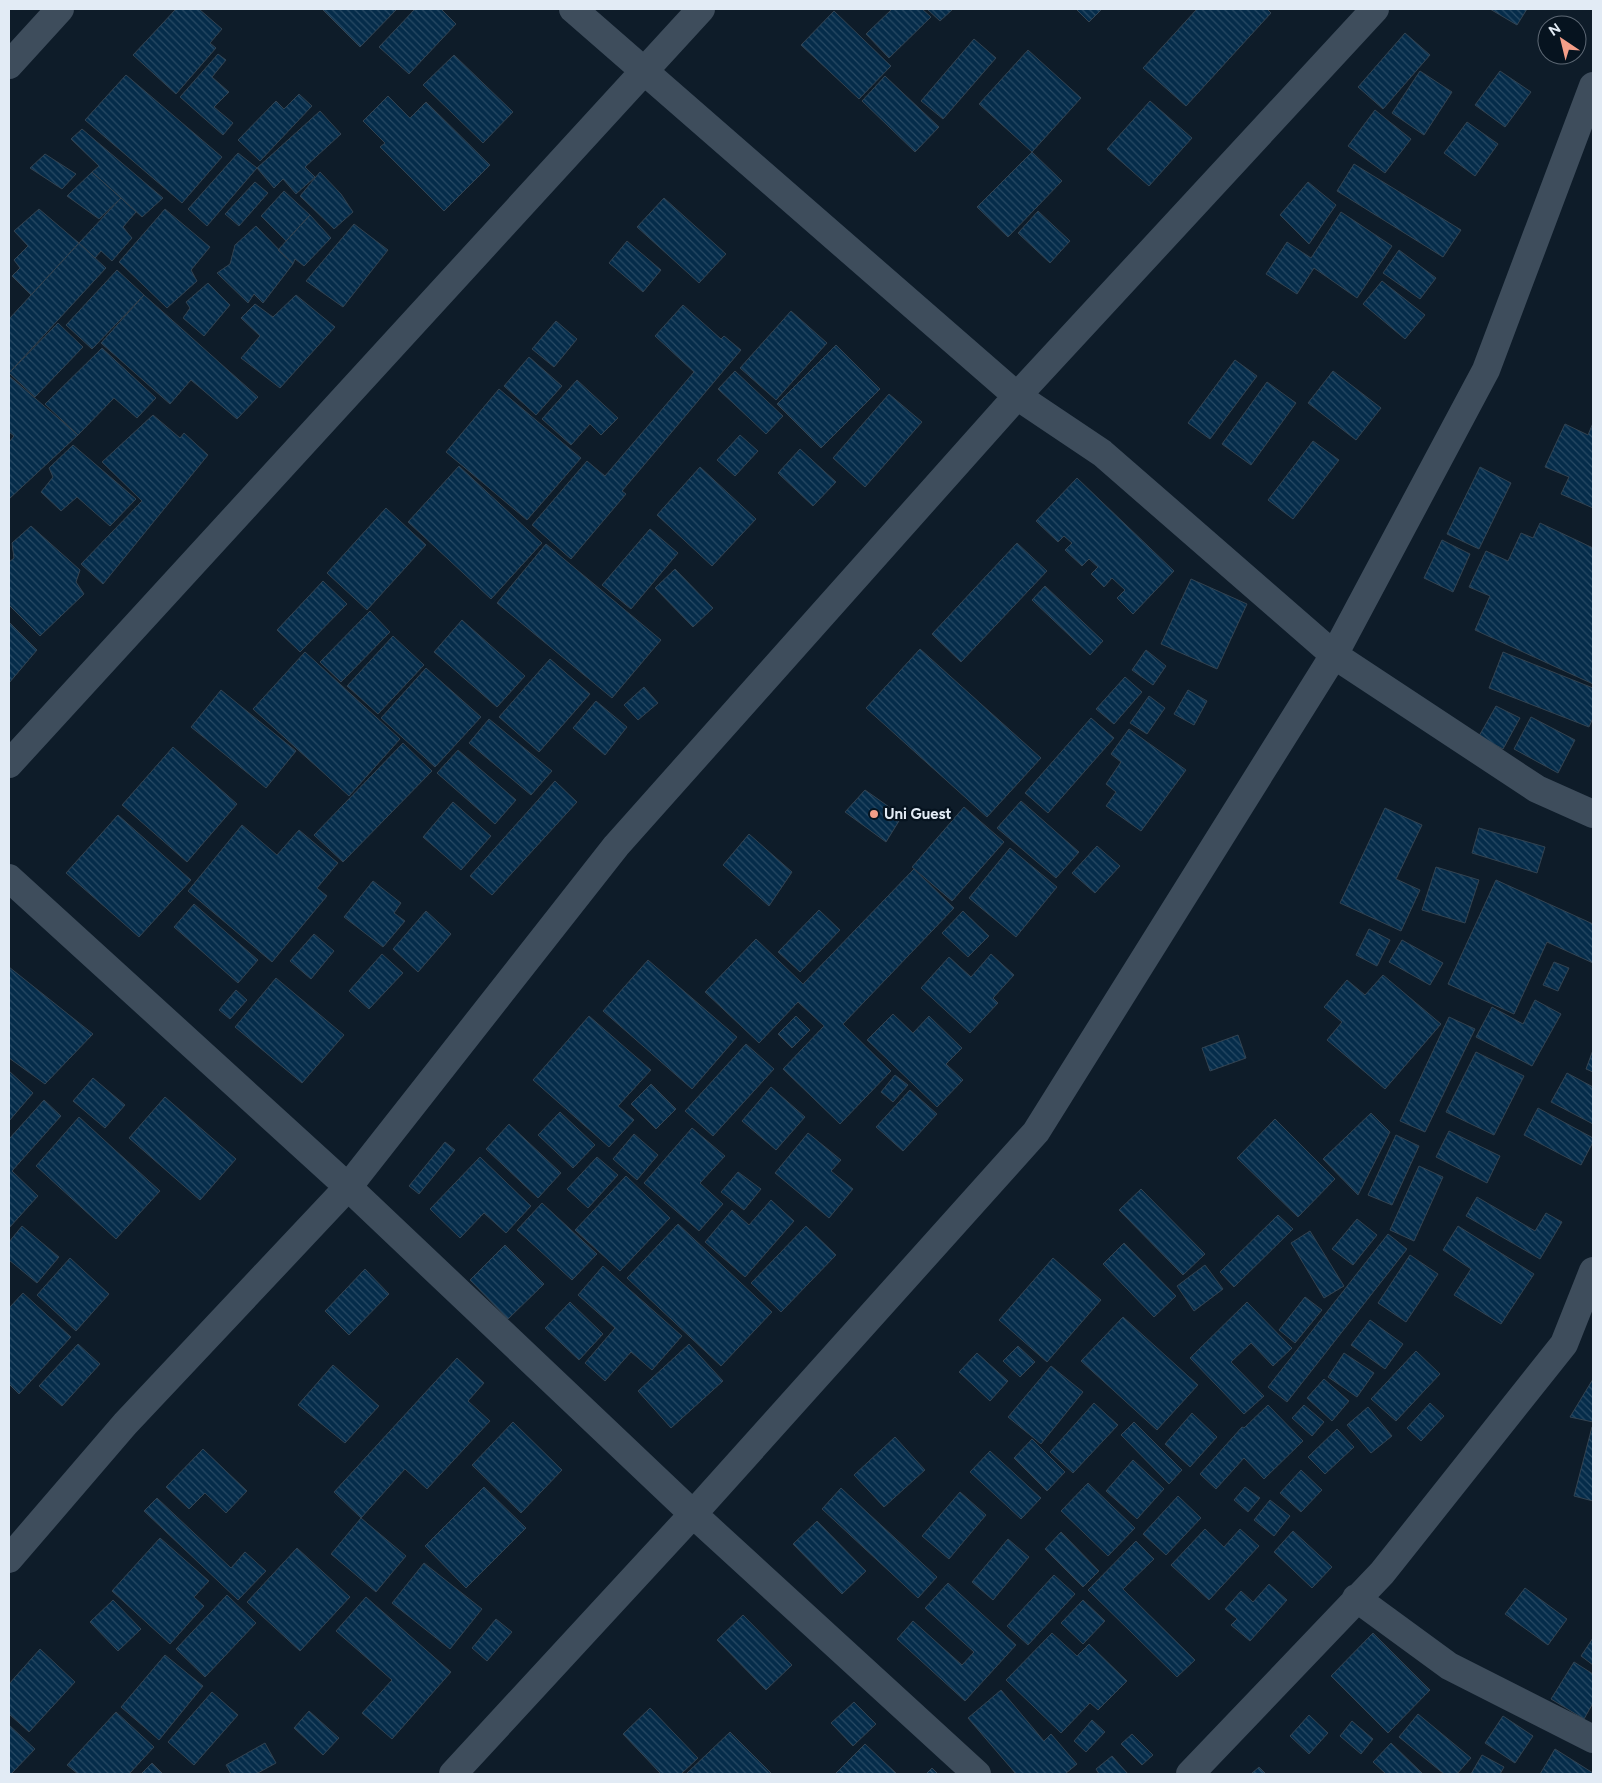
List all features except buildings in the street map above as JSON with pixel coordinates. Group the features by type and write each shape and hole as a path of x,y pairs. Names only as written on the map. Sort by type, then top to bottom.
{"street":[{"path":"9,65 60,9"},
{"path":"572,9 645,70 1018,396 1102,453 1334,655 1537,789 1593,814"},
{"path":"9,764 701,9"},
{"path":"9,1560 125,1424 348,1187 616,846 1018,396 1375,9"},
{"path":"453,1774 693,1514 1036,1132 1334,655 1486,370 1593,86"},
{"path":"9,878 348,1187 693,1514 977,1774"},
{"path":"1190,1774 1356,1598 1382,1573 1564,1344 1593,1271"},
{"path":"1356,1598 1449,1666 1593,1740"}],"place":[{"name":"Uni Guest","path":"874,814"}]}
